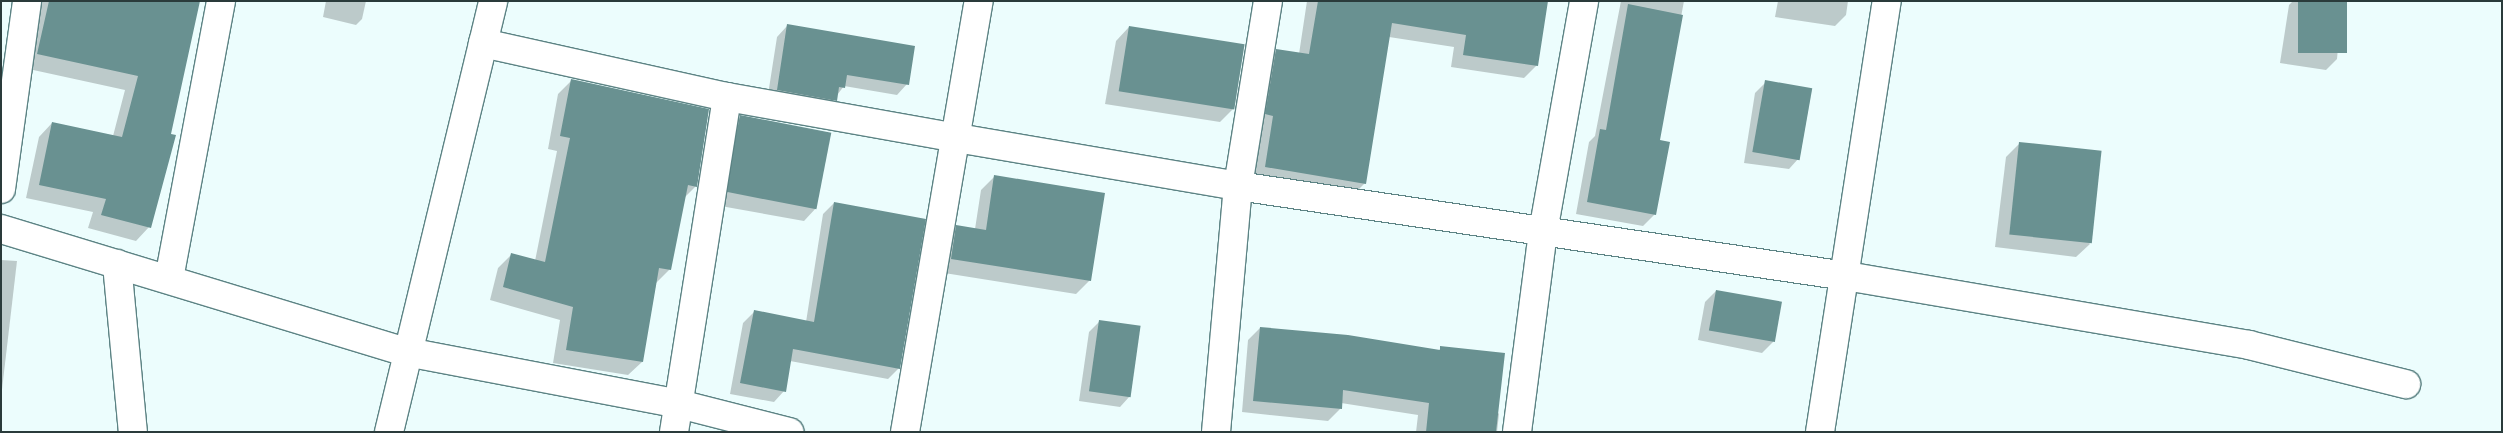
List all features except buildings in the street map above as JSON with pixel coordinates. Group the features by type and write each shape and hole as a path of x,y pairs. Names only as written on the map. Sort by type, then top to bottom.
{"street":[{"path":"1,189 28,1"},
{"path":"169,279 221,1"},
{"path":"389,432 493,1"},
{"path":"905,432 957,138 979,1"},
{"path":"1216,432 1238,186 1268,1"},
{"path":"1516,432 1543,232 1584,1"},
{"path":"1820,432 1846,276 1887,1"},
{"path":"482,43 727,97 957,138 1238,186 1846,276 2249,345 2406,384"},
{"path":"674,432 727,97"},
{"path":"1,229 407,352 679,404 789,432"},
{"path":"117,264 133,432"}]}
